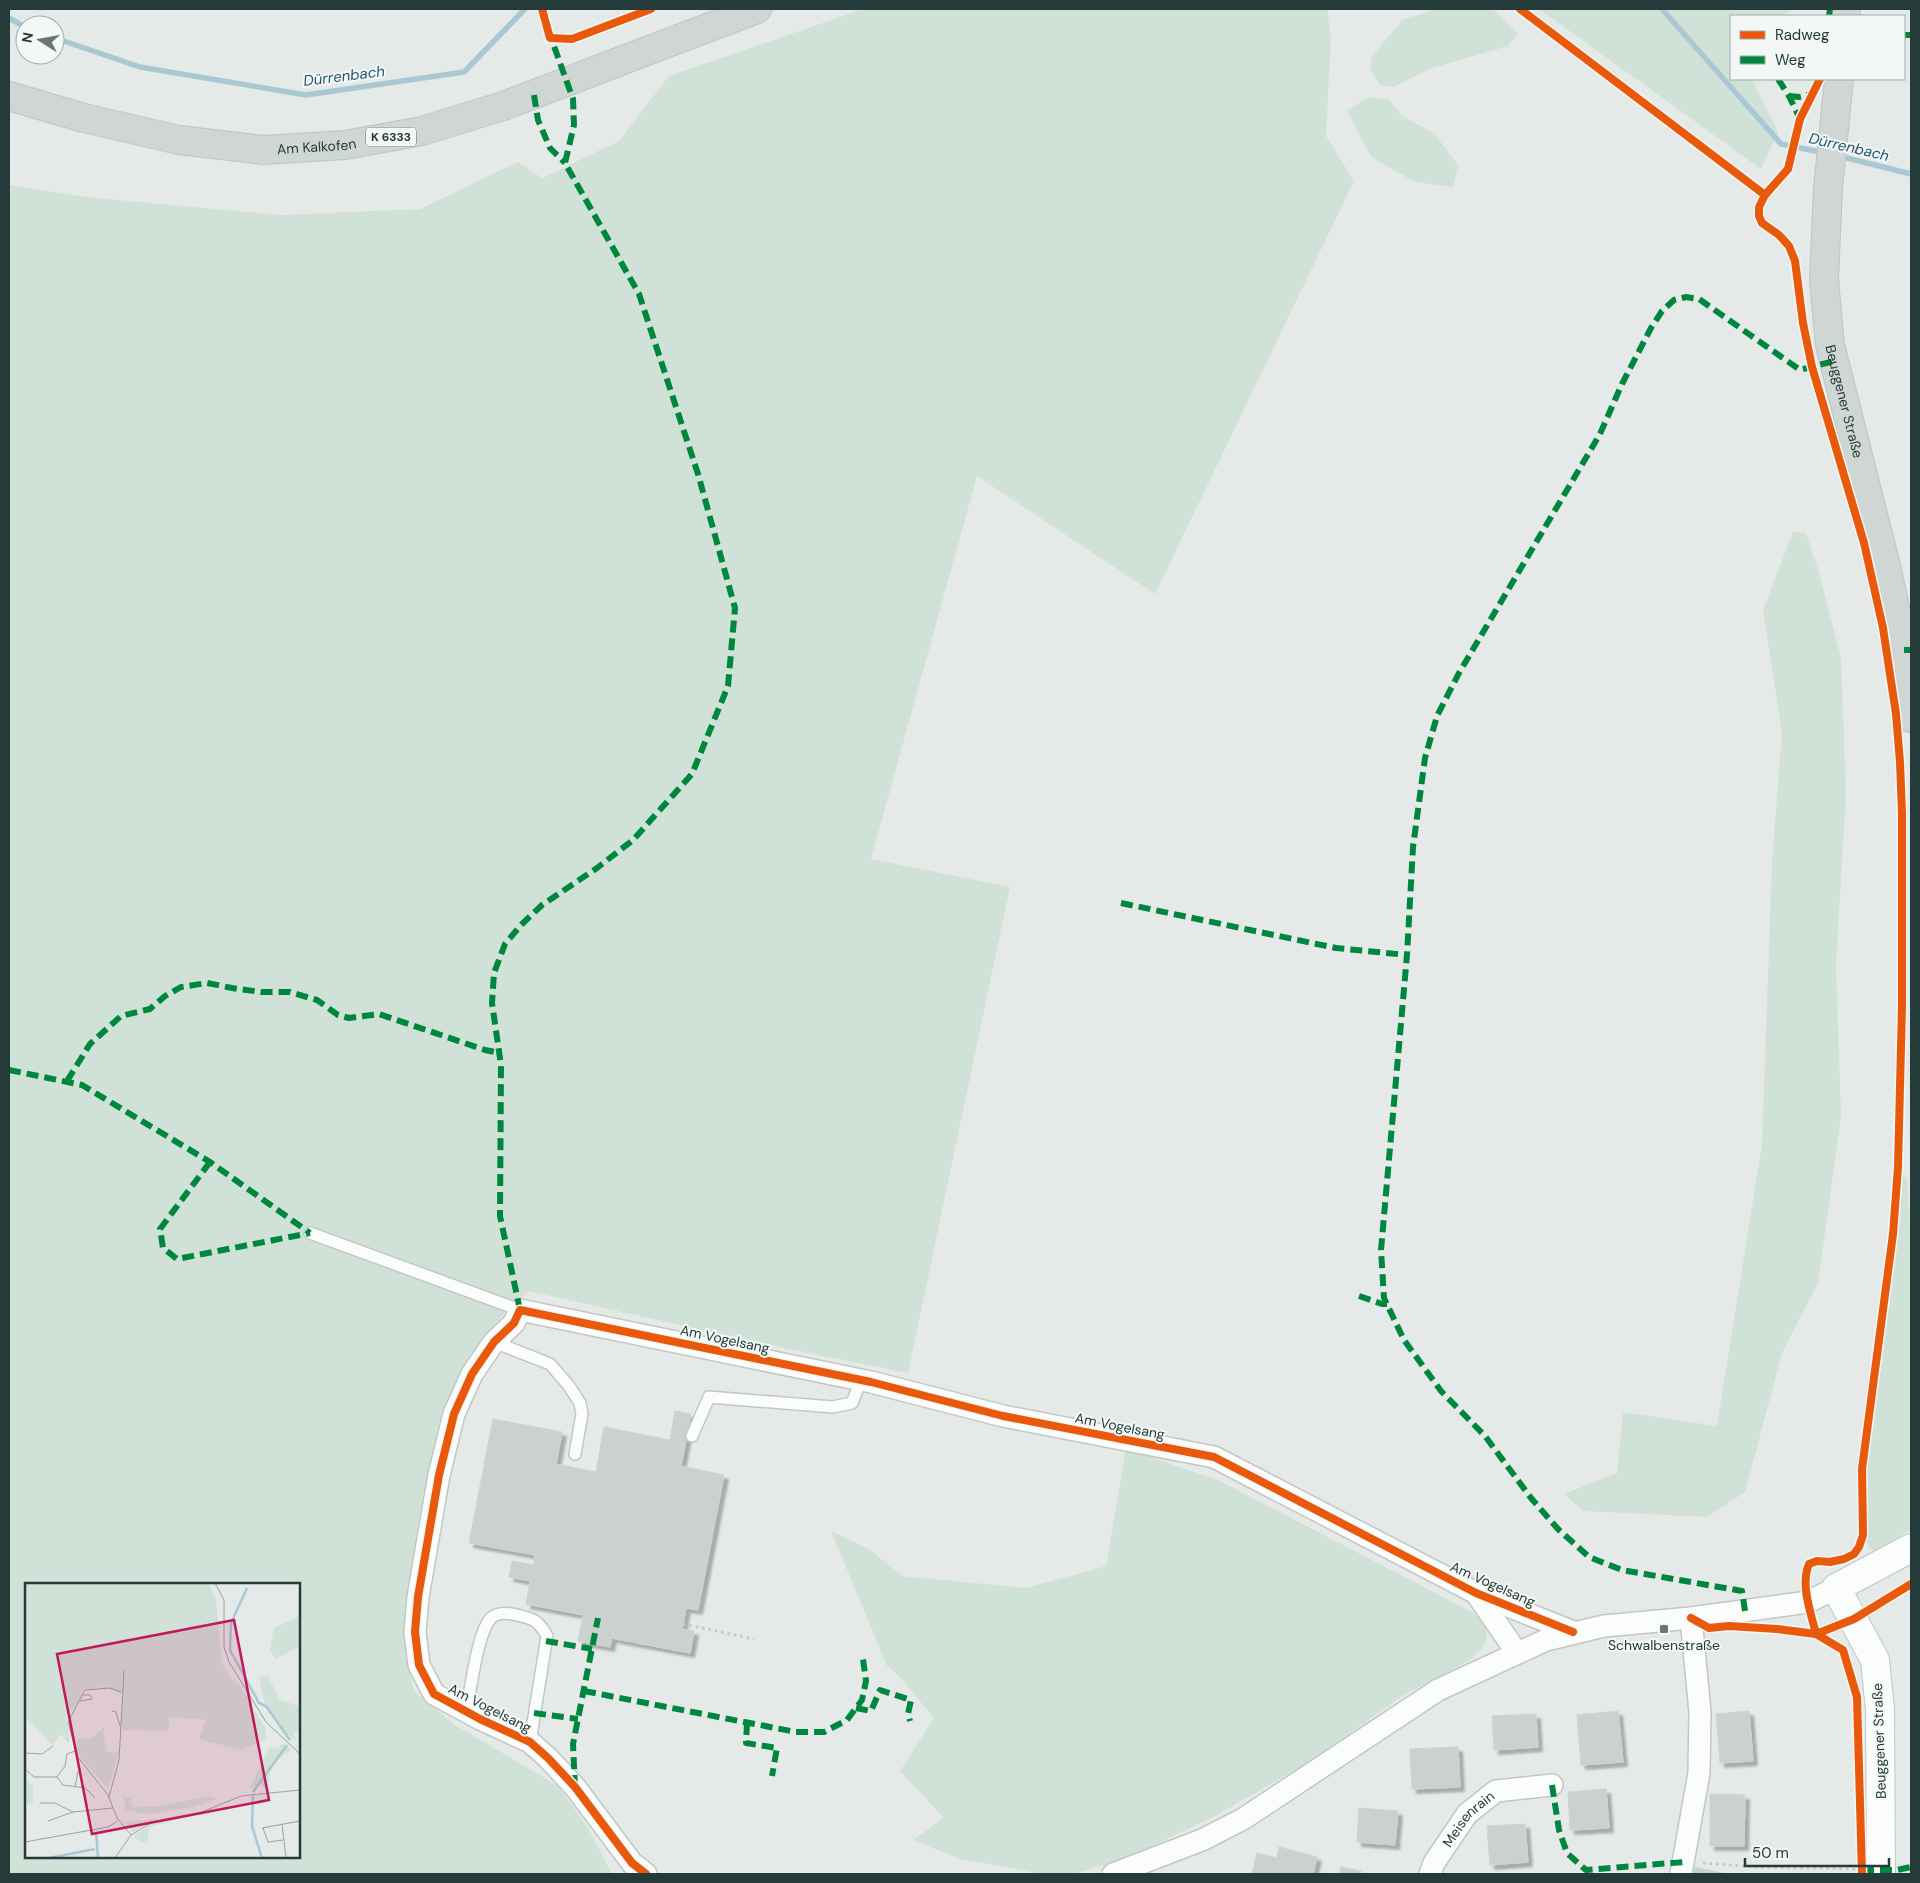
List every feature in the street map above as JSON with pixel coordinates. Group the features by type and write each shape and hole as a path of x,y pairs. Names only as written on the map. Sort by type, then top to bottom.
{"main road":[{"name":"Am Kalkofen","path":"9,96 84,118 180,140 263,150 345,145 422,131 503,106 757,9"},
{"name":"Beuggener Straße","path":"1839,80 1828,188 1824,280 1830,344 1887,570 1904,650 1911,718"}],"street":[{"name":"Am Vogelsang","path":"646,1874 632,1862 575,1787 530,1742 466,1712 434,1694 419,1665 414,1632 418,1597 439,1475 454,1414 472,1374 494,1342 514,1323 520,1310 861,1380 1003,1416 1214,1457 1476,1593 1573,1632"},
{"path":"1114,1874 1202,1840 1243,1819 1438,1690 1546,1640 1604,1626 1691,1618 1808,1602 1911,1548"},
{"name":"Beuggener Straße","path":"1836,1588 1875,1660 1880,1710 1871,1872"},
{"name":"Am Vogelsang","path":"1476,1593 1517,1653"},
{"path":"1683,1868 1699,1773 1700,1712 1691,1618"},
{"name":"Meisenrain","path":"1430,1874 1434,1863 1467,1814 1496,1791 1552,1785"}],"lane":[{"path":"310,1233 520,1310"},
{"path":"494,1342 550,1364 569,1386 580,1403 582,1414 575,1454"},
{"path":"692,1436 709,1397 833,1407 852,1403 861,1380"},
{"path":"466,1712 484,1629 493,1617 506,1612 532,1618 540,1624 547,1636 530,1742"}],"path":[{"path":"683,1624 754,1639"},
{"path":"1683,1868 1757,1867 1871,1872"}],"green space":[{"path":"863,9 1327,9 1331,37 1326,136 1354,181 1155,594 977,476 871,859 1010,887 908,1373 788,1349 528,1291 503,1315 467,1361 441,1425 411,1598 405,1655 414,1691 455,1725 558,1786 587,1826 612,1874 9,1874 9,185 86,197 281,215 420,209 518,162 542,178 619,141 669,76"},
{"path":"1427,9 1492,9 1518,34 1508,46 1429,69 1393,87 1380,85 1371,70 1371,58 1403,19 1428,12"},
{"path":"1539,9 1793,9 1785,15 1730,15 1730,80 1752,80 1778,132 1761,169"},
{"path":"1368,97 1389,100 1402,116 1434,133 1458,165 1453,187 1415,182 1371,157 1347,111"},
{"path":"1793,532 1806,533 1818,569 1841,658 1846,794 1836,964 1841,1117 1818,1283 1782,1353 1745,1492 1707,1517 1583,1511 1564,1494 1617,1473 1623,1412 1717,1426 1762,1144 1772,861 1782,733 1763,610"},
{"path":"1901,1177 1907,1177 1911,1241 1911,1529 1873,1552 1866,1542 1867,1464 1897,1237"},
{"path":"1126,1449 1218,1480 1472,1612 1485,1622 1487,1637 1482,1649 1469,1661 1405,1694 1309,1762 1217,1815 1125,1859 1073,1874 1042,1874 960,1859 913,1840 944,1818 900,1771 934,1718 897,1674 887,1666 831,1531 869,1549 902,1576 1026,1588 1106,1566"}],"building":[{"path":"675,1411 691,1414 681,1466 724,1475 698,1610 686,1608 682,1629 694,1631 690,1653 611,1638 615,1621 526,1604 530,1581 509,1577 512,1561 534,1565 535,1555 469,1543 493,1419 562,1432 556,1464 596,1472 604,1427 670,1440"},
{"path":"583,1615 615,1621 610,1647 578,1641"},
{"path":"1618,1711 1623,1762 1581,1765 1577,1715"},
{"path":"1749,1711 1753,1761 1720,1763 1716,1714"},
{"path":"1536,1714 1538,1747 1494,1750 1492,1716"},
{"path":"1458,1747 1460,1787 1412,1789 1410,1749"},
{"path":"1606,1789 1609,1828 1570,1830 1568,1792"},
{"path":"1710,1794 1745,1795 1744,1846 1710,1846"},
{"path":"1359,1808 1398,1811 1395,1845 1357,1842"},
{"path":"1525,1824 1528,1862 1490,1865 1487,1826"},
{"path":"1279,1847 1317,1857 1313,1874 1252,1874 1257,1853 1277,1858"},
{"path":"1341,1867 1361,1871 1360,1874 1339,1874"},
{"path":"1695,1867 1726,1874 1693,1874"}],"waterway":[{"name":"Dürrenbach","path":"65,41 140,67 306,95 464,72 525,9"},
{"name":"Dürrenbach","path":"1662,9 1781,144 1825,153"},
{"name":"Dürrenbach","path":"9,18 15,21"},
{"name":"Dürrenbach","path":"1839,156 1911,174"}],"marked path":[{"path":"1829,15 1830,9"},
{"path":"520,1310 500,1216 501,1065 492,1003 494,973 505,944 521,925 542,905 597,868 633,840 692,774 728,686 735,608 698,474 639,294 565,163 574,125 573,99 550,35"},
{"path":"1905,35 1911,35"},
{"path":"1779,80 1800,119"},
{"path":"1789,96 1799,97 1812,94"},
{"path":"534,95 538,120 550,148 565,163"},
{"path":"1745,1611 1742,1591 1622,1570 1589,1557 1558,1529 1531,1498 1485,1436 1441,1391 1404,1340 1384,1298 1381,1250 1407,955 1413,847 1425,758 1437,716 1459,673 1600,434 1622,384 1651,328 1662,311 1674,300 1686,297 1699,299 1800,370 1834,361"},
{"path":"1904,650 1911,650"},
{"path":"1121,903 1336,948 1407,955"},
{"path":"67,1081 90,1044 121,1016 150,1009 165,996 181,987 207,983 261,992 290,992 317,1000 338,1015 349,1018 379,1014 485,1050 500,1053"},
{"path":"9,1070 82,1085 210,1162 310,1233"},
{"path":"210,1162 160,1229 163,1248 177,1259 310,1233"},
{"path":"1359,1296 1387,1304"},
{"path":"575,1787 573,1744 598,1618"},
{"path":"546,1641 592,1649"},
{"path":"584,1691 796,1732 824,1732 847,1720 862,1700 866,1681 863,1659"},
{"path":"856,1708 871,1711 880,1690 911,1700 908,1714 910,1721"},
{"path":"534,1713 578,1719"},
{"path":"747,1723 746,1743 777,1748 772,1776"},
{"path":"1552,1785 1559,1830 1567,1853 1586,1870 1684,1862"},
{"path":"1862,1870 1897,1870 1911,1867"}],"cycle path":[{"path":"542,9 550,38 572,39 651,9"},
{"path":"1520,9 1765,195"},
{"path":"1820,80 1800,119 1788,169 1765,195 1759,207 1759,216 1762,223 1779,235 1789,246 1795,261 1803,323 1812,367 1864,543 1883,628 1896,714 1902,813 1902,1006 1898,1167 1893,1234 1862,1469 1863,1535 1859,1547 1854,1554 1844,1559 1830,1562 1817,1561 1809,1564 1806,1581 1807,1599 1816,1634 1843,1650 1857,1697 1862,1874"},
{"path":"646,1874 632,1863 575,1787 548,1758 530,1742 480,1719 434,1694 419,1665 415,1632 418,1597 439,1475 454,1414 472,1374 494,1342 514,1323 520,1310 871,1382 1003,1416 1214,1457 1476,1593 1573,1632"},
{"path":"1691,1618 1709,1628 1729,1626 1816,1634 1854,1619 1911,1584"}],"place":[{"name":"Schwalbenstraße","path":"1664,1629"}]}
